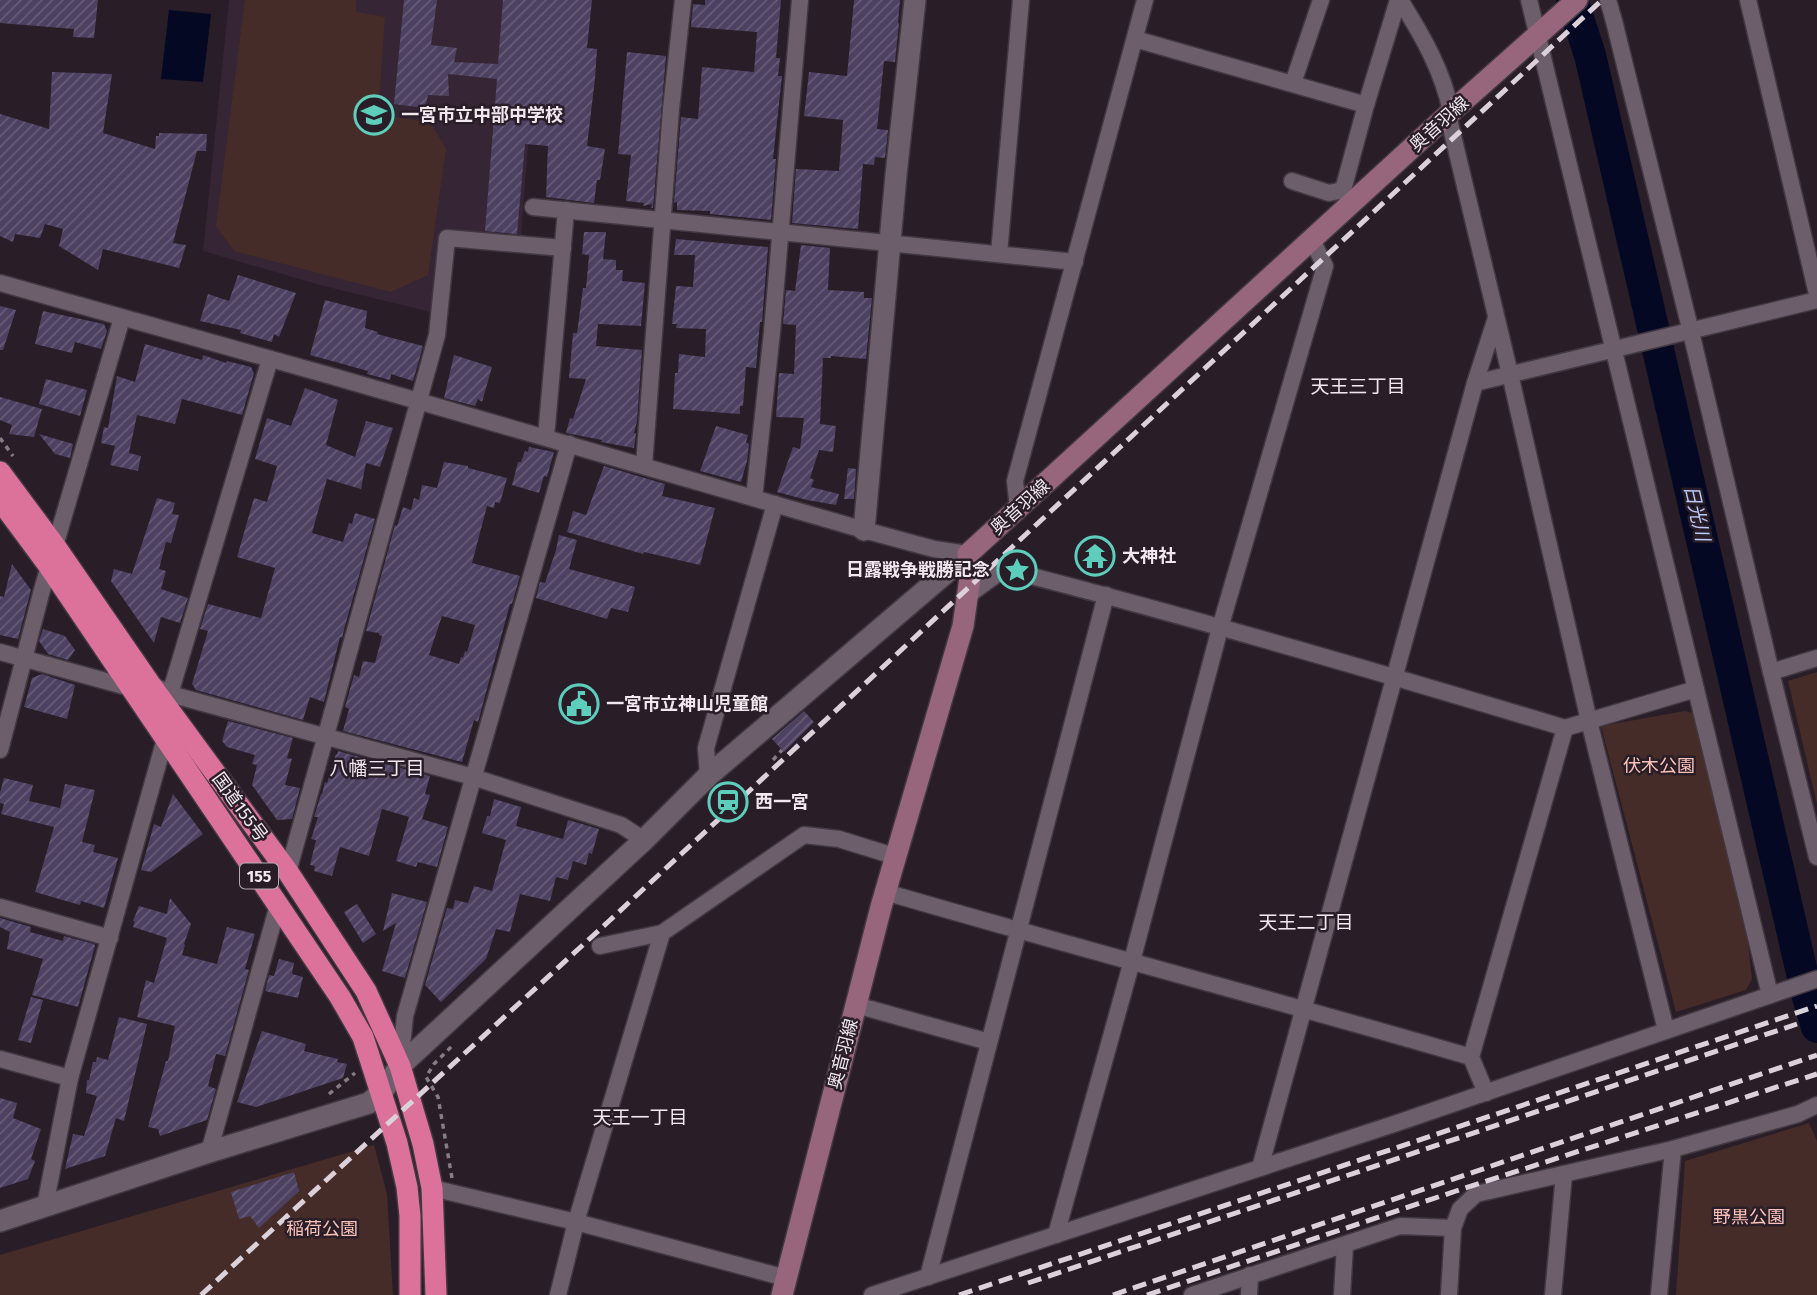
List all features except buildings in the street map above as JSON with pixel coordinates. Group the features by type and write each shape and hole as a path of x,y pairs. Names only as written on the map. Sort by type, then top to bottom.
{"highway":[{"name":"国道155号","path":"0,472 52,556 141,686 288,872 366,991 400,1066 423,1144 432,1188 436,1295"},
{"name":"国道155号","path":"0,500 52,556"},
{"name":"国道155号","path":"141,686 165,739 340,997 363,1037 397,1143 407,1187 410,1216 410,1295"}],"main road":[{"name":"奥音羽線","path":"784,1287 886,892 963,626 970,578 968,554 1312,240 1347,197 1450,114 1577,0"}],"street":[{"path":"644,466 671,109 683,0"},
{"path":"754,498 772,332 800,0"},
{"path":"864,530 915,0"},
{"path":"999,254 1021,0"},
{"path":"1018,509 1015,481 1145,0"},
{"path":"1293,83 1321,0"},
{"path":"1292,181 1347,197 1366,105 1399,0"},
{"path":"1399,0 1419,30 1439,72 1450,114 1589,721 1666,1031"},
{"path":"1529,0 1616,349 1696,690 1773,994"},
{"path":"1608,0 1686,333 1817,857"},
{"path":"1748,0 1817,294"},
{"path":"1135,39 1366,105"},
{"path":"533,207 1075,262"},
{"path":"545,437 566,210"},
{"path":"288,872 437,334 447,238 563,248"},
{"path":"1056,1235 1220,628 1325,266 1312,240"},
{"path":"0,283 864,530 934,549 968,554"},
{"path":"1475,383 1817,300"},
{"path":"0,750 52,556 122,317"},
{"path":"1260,1168 1475,383 1496,318"},
{"path":"170,694 270,359"},
{"path":"400,1066 405,1016 569,444"},
{"path":"708,776 706,748 775,504"},
{"path":"0,1221 209,1152 369,1104 382,1092 400,1066 644,840 708,776 968,554"},
{"path":"967,596 1004,569 1395,677 1565,729 1696,690"},
{"path":"928,1277 1106,595"},
{"path":"0,652 141,686 473,776 621,825 644,840"},
{"path":"1771,672 1817,658"},
{"path":"1486,1093 1471,1057 1565,729"},
{"path":"45,1206 70,1078 165,739"},
{"path":"600,946 662,933 804,835 839,839 897,857"},
{"path":"886,892 1471,1057"},
{"path":"209,1152 278,905"},
{"path":"0,907 110,938"},
{"path":"558,1295 576,1222 662,933"},
{"path":"872,1295 1486,1093 1817,979"},
{"path":"856,1004 989,1042"},
{"path":"0,1059 70,1078"},
{"path":"1449,1295 1453,1228 1460,1209 1476,1194 1673,1149 1798,1114 1817,1105"},
{"path":"1659,1295 1673,1149"},
{"path":"1553,1295 1564,1174"},
{"path":"432,1188 576,1222 784,1287"},
{"path":"1192,1295 1399,1226 1453,1228"},
{"path":"1342,1295 1345,1245"},
{"path":"1249,1295 1250,1275"}],"path":[{"path":"773,760 782,750"},
{"path":"453,1046 434,1064 426,1077 438,1097 454,1193"}],"shaded area":[{"name":"一宮市立中部中学校","path":"229,0 539,0 521,237 442,230 434,313 320,285 203,251"}],"green space":[{"path":"245,0 356,0 356,12 385,17 378,115 430,122 446,149 428,275 391,292 234,251 216,226"},
{"path":"1817,672 1817,804 1788,681"},
{"name":"伏木公園","path":"1685,711 1693,713 1747,935 1752,979 1746,990 1676,1012 1601,726"},
{"name":"野黒公園","path":"1809,1123 1817,1141 1817,1295 1676,1295 1685,1161"},
{"name":"稲荷公園","path":"374,1145 387,1194 393,1295 0,1295 0,1255"}],"water":[{"path":"169,10 211,14 203,82 161,79"}],"waterway":[{"name":"日光川","path":"1572,0 1590,55 1806,990 1817,1027"}],"railway":[{"path":"201,1295 609,921 1602,0"},
{"path":"959,1295 1817,1006"},
{"path":"1028,1283 1797,1024"},
{"path":"1113,1295 1817,1055"},
{"path":"1147,1295 1817,1074"}],"place":[{"name":"一宮市立中部中学校","path":"374,115"},
{"name":"大神社","path":"1095,556"},
{"name":"日露戦争戦勝記念","path":"1017,570"},
{"name":"一宮市立神山児童館","path":"579,704"},
{"name":"西一宮","path":"728,802"}],"district":[{"name":"天王三丁目","path":"1358,386"},
{"name":"八幡三丁目","path":"377,768"},
{"name":"天王二丁目","path":"1306,922"},
{"name":"天王一丁目","path":"640,1117"}]}
